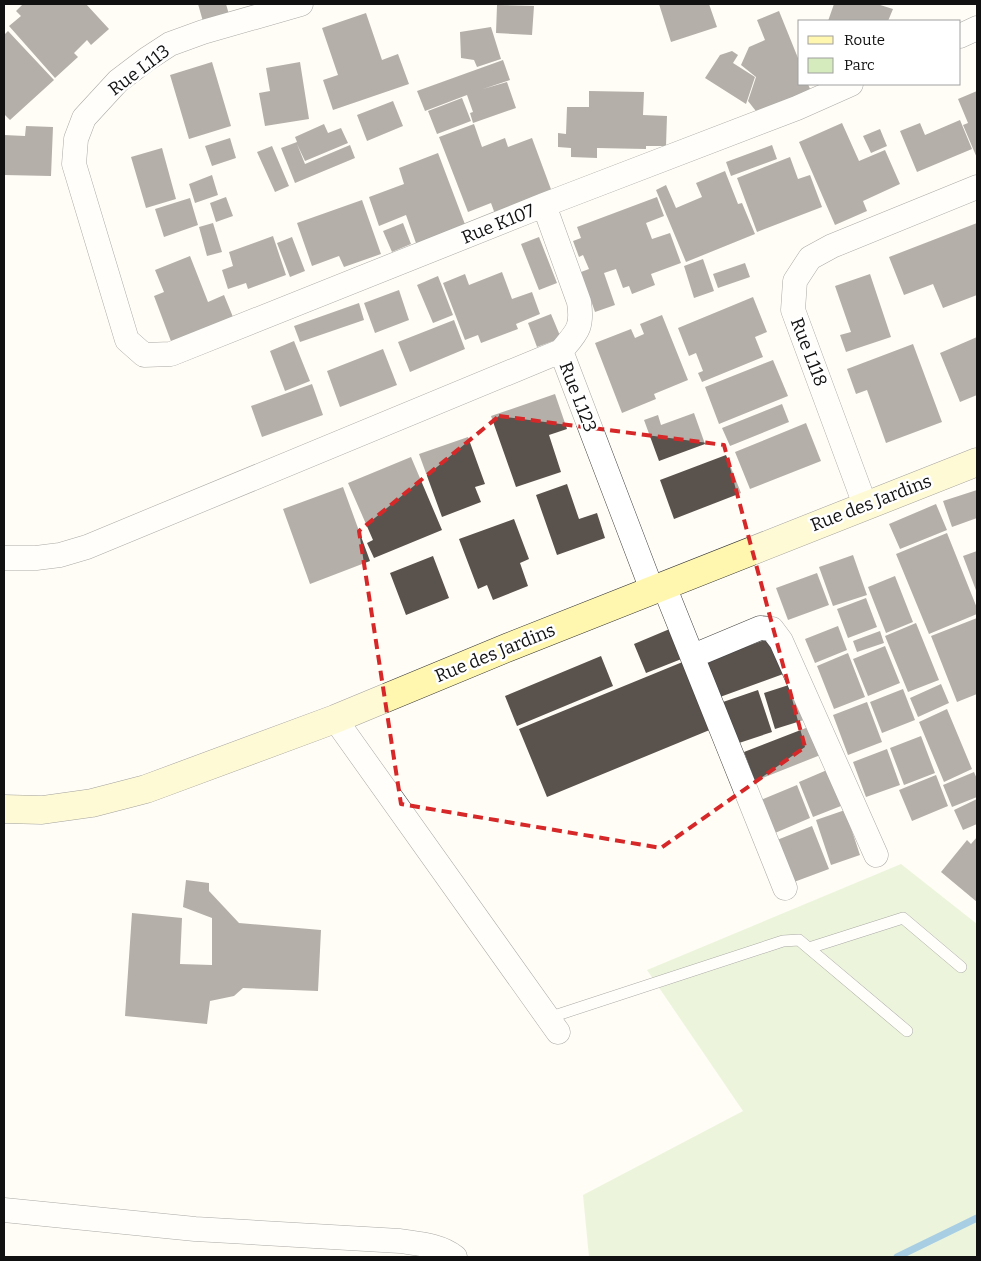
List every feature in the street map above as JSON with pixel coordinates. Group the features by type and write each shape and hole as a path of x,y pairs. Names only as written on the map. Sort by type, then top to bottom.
{"main road":[{"name":"Rue des Jardins","path":"4,809 42,810 92,803 146,789 335,719 865,504 977,462"}],"street":[{"name":"Rue L113","path":"144,355 126,340 74,164 76,138 84,118 118,81 170,44 203,32 301,4"},
{"path":"961,36 977,28"},
{"name":"Rue K107","path":"144,355 171,354 544,205 797,108 849,85"},
{"name":"Rue L118","path":"865,504 793,310 796,281 810,258 832,246 977,187"},
{"name":"Rue L123","path":"544,205 579,302 581,317 577,332 561,351 658,588 693,656 785,888"},
{"path":"4,558 36,558 60,555 87,548 561,351"},
{"path":"693,656 760,628 772,629 781,641 876,855"},
{"path":"335,719 553,1025"},
{"path":"4,1210 195,1229 400,1241 433,1246 455,1257"}],"lane":[{"path":"809,948 903,918 961,967"},
{"path":"553,1025 783,941 799,940 907,1031"}],"highlighted area":[{"path":"499,416 724,445 805,747 661,848 401,804 359,531"}],"green space":[{"path":"901,864 977,924 977,1257 589,1257 583,1195 743,1111 647,970"}],"building":[{"path":"23,4 86,4 109,29 91,45 87,40 74,53 78,57 55,78 9,26 21,16 16,11"},
{"path":"198,4 226,4 230,18 204,25"},
{"path":"659,4 709,4 717,27 671,42"},
{"path":"834,4 877,4 893,9 888,20 828,20"},
{"path":"497,5 534,6 532,35 496,33"},
{"path":"779,11 798,58 798,85 808,85 812,94 759,115 748,101 756,77 741,65 749,47 765,40 757,20"},
{"path":"366,13 382,60 398,54 409,84 333,110 323,80 338,75 322,28"},
{"path":"491,27 501,59 477,67 474,60 461,58 460,32"},
{"path":"8,31 54,80 10,120 4,114 4,35"},
{"path":"732,51 738,55 733,63 755,77 746,104 705,78 720,55"},
{"path":"503,60 510,80 483,89 507,82 516,108 473,123 470,113 473,112 467,95 425,111 417,91"},
{"path":"212,62 231,126 189,139 170,75"},
{"path":"300,62 309,119 265,126 259,93 270,91 266,68"},
{"path":"589,91 644,92 643,115 667,116 666,146 646,146 646,149 597,148 597,158 571,157 571,148 558,147 558,133 566,134 567,107 589,107"},
{"path":"977,91 977,158 963,125 968,123 958,99"},
{"path":"462,98 471,121 437,134 428,111"},
{"path":"393,101 403,126 367,141 357,115"},
{"path":"960,120 972,149 917,172 900,131 920,123 925,135"},
{"path":"842,123 859,161 885,150 900,184 863,201 867,211 835,225 799,142"},
{"path":"324,124 328,133 341,128 348,143 305,161 297,144 305,164 350,145 355,158 295,183 281,148 297,142 295,137"},
{"path":"474,124 482,147 505,138 508,147 532,138 552,192 495,214 491,203 468,212 439,137"},
{"path":"26,126 53,127 51,176 4,175 4,135 25,136"},
{"path":"880,129 887,146 871,153 863,136"},
{"path":"230,138 236,158 212,166 205,146"},
{"path":"772,145 777,159 731,176 726,162"},
{"path":"272,146 289,186 275,192 257,152"},
{"path":"162,148 176,199 146,208 131,157"},
{"path":"438,153 466,227 417,246 406,215 379,226 369,197 404,184 399,168"},
{"path":"790,157 798,179 810,175 822,207 757,232 737,178"},
{"path":"725,171 738,204 742,203 755,234 686,262 656,190 666,185 676,208 702,197 696,183"},
{"path":"212,175 218,195 195,203 189,184"},
{"path":"226,197 233,216 216,222 210,203"},
{"path":"657,197 664,216 646,223 652,239 670,233 681,263 651,274 655,285 632,294 629,286 623,288 616,269 604,273 615,305 595,312 581,272 589,269 583,255 579,257 573,241 581,238 577,227"},
{"path":"190,198 198,225 164,237 155,209"},
{"path":"362,200 381,254 344,267 339,256 312,266 297,223"},
{"path":"213,223 222,252 207,256 199,227"},
{"path":"403,223 411,244 392,252 383,231"},
{"path":"977,223 977,295 943,308 933,284 904,295 889,257"},
{"path":"273,236 286,275 248,289 246,283 228,289 222,270 233,266 229,252"},
{"path":"292,237 305,271 290,277 277,243"},
{"path":"539,237 557,283 539,290 521,244"},
{"path":"190,256 208,302 224,295 233,317 172,344 154,296 164,292 155,270"},
{"path":"703,259 714,291 694,298 684,266"},
{"path":"745,263 750,277 718,288 713,274"},
{"path":"502,272 512,299 532,292 540,314 516,324 518,329 481,343 478,335 465,340 443,283 465,274 469,285"},
{"path":"870,274 891,337 846,352 840,335 851,332 835,286"},
{"path":"438,276 453,315 433,323 417,285"},
{"path":"399,290 409,320 375,333 364,303"},
{"path":"753,297 767,332 755,337 763,357 702,382 698,373 703,371 696,353 689,356 678,328"},
{"path":"359,303 364,320 300,342 294,326"},
{"path":"551,314 561,338 537,347 528,323"},
{"path":"662,315 688,380 654,394 656,399 622,413 595,343 631,329 635,338 644,334 640,324"},
{"path":"454,320 465,349 410,372 398,342"},
{"path":"977,337 977,395 960,402 940,353"},
{"path":"294,341 310,381 285,391 270,351"},
{"path":"913,344 942,422 886,443 867,390 856,394 847,369"},
{"path":"383,349 397,385 340,407 327,371"},
{"path":"773,360 788,396 719,424 705,387"},
{"path":"312,384 323,415 262,437 251,406"},
{"path":"555,394 567,429 549,435 561,472 516,487 491,416"},
{"path":"782,404 789,422 730,446 722,428"},
{"path":"694,413 705,444 659,461 644,420 658,415 661,425"},
{"path":"806,423 821,461 750,489 735,452"},
{"path":"468,437 485,484 475,487 481,502 442,517 419,454"},
{"path":"726,455 741,493 674,519 660,480"},
{"path":"411,457 442,530 374,558 367,543 373,540 348,483"},
{"path":"567,484 579,519 597,513 605,538 557,555 536,495"},
{"path":"343,487 370,561 310,584 283,509"},
{"path":"977,490 977,518 952,527 943,501"},
{"path":"936,504 947,530 900,549 889,524"},
{"path":"514,519 529,559 520,563 528,586 493,600 487,585 478,589 459,539"},
{"path":"947,533 977,608 977,614 929,634 896,554"},
{"path":"977,551 977,593 963,556"},
{"path":"853,555 867,595 833,606 819,567"},
{"path":"433,556 449,598 406,615 390,573"},
{"path":"817,573 829,605 788,620 776,588"},
{"path":"895,576 913,622 886,633 868,587"},
{"path":"866,598 877,627 848,638 837,609"},
{"path":"977,618 977,694 957,702 931,636"},
{"path":"916,623 939,680 908,692 885,636"},
{"path":"838,626 847,650 815,663 805,639"},
{"path":"672,628 684,658 646,673 634,644"},
{"path":"880,631 884,643 857,652 853,641"},
{"path":"773,637 786,673 720,697 707,661"},
{"path":"885,646 900,683 868,696 853,659"},
{"path":"848,653 865,697 834,709 817,666"},
{"path":"601,656 613,686 517,726 505,696"},
{"path":"685,661 712,729 547,797 519,729"},
{"path":"795,683 807,719 775,729 764,693"},
{"path":"941,684 949,703 918,717 910,698"},
{"path":"903,689 915,720 882,733 870,702"},
{"path":"758,690 772,732 736,744 723,702"},
{"path":"867,702 882,742 848,755 833,715"},
{"path":"947,709 972,769 944,782 919,722"},
{"path":"811,726 823,754 755,781 744,752"},
{"path":"921,736 935,773 904,785 890,748"},
{"path":"887,749 900,785 866,797 853,762"},
{"path":"827,770 841,806 813,817 799,782"},
{"path":"974,772 977,779 977,797 952,807 943,785"},
{"path":"936,775 948,806 912,821 899,790"},
{"path":"797,785 810,818 775,833 761,800"},
{"path":"977,799 977,824 963,830 954,810"},
{"path":"845,810 860,855 831,865 816,820"},
{"path":"812,826 829,869 794,882 777,840"},
{"path":"977,837 977,902 941,872 967,840 971,844"},
{"path":"186,880 209,883 209,891 239,923 321,930 318,991 243,988 234,996 210,1001 207,1024 125,1016 132,913 182,918 180,964 212,965 212,918 183,907"}],"waterway":[{"path":"897,1257 977,1218"}]}
